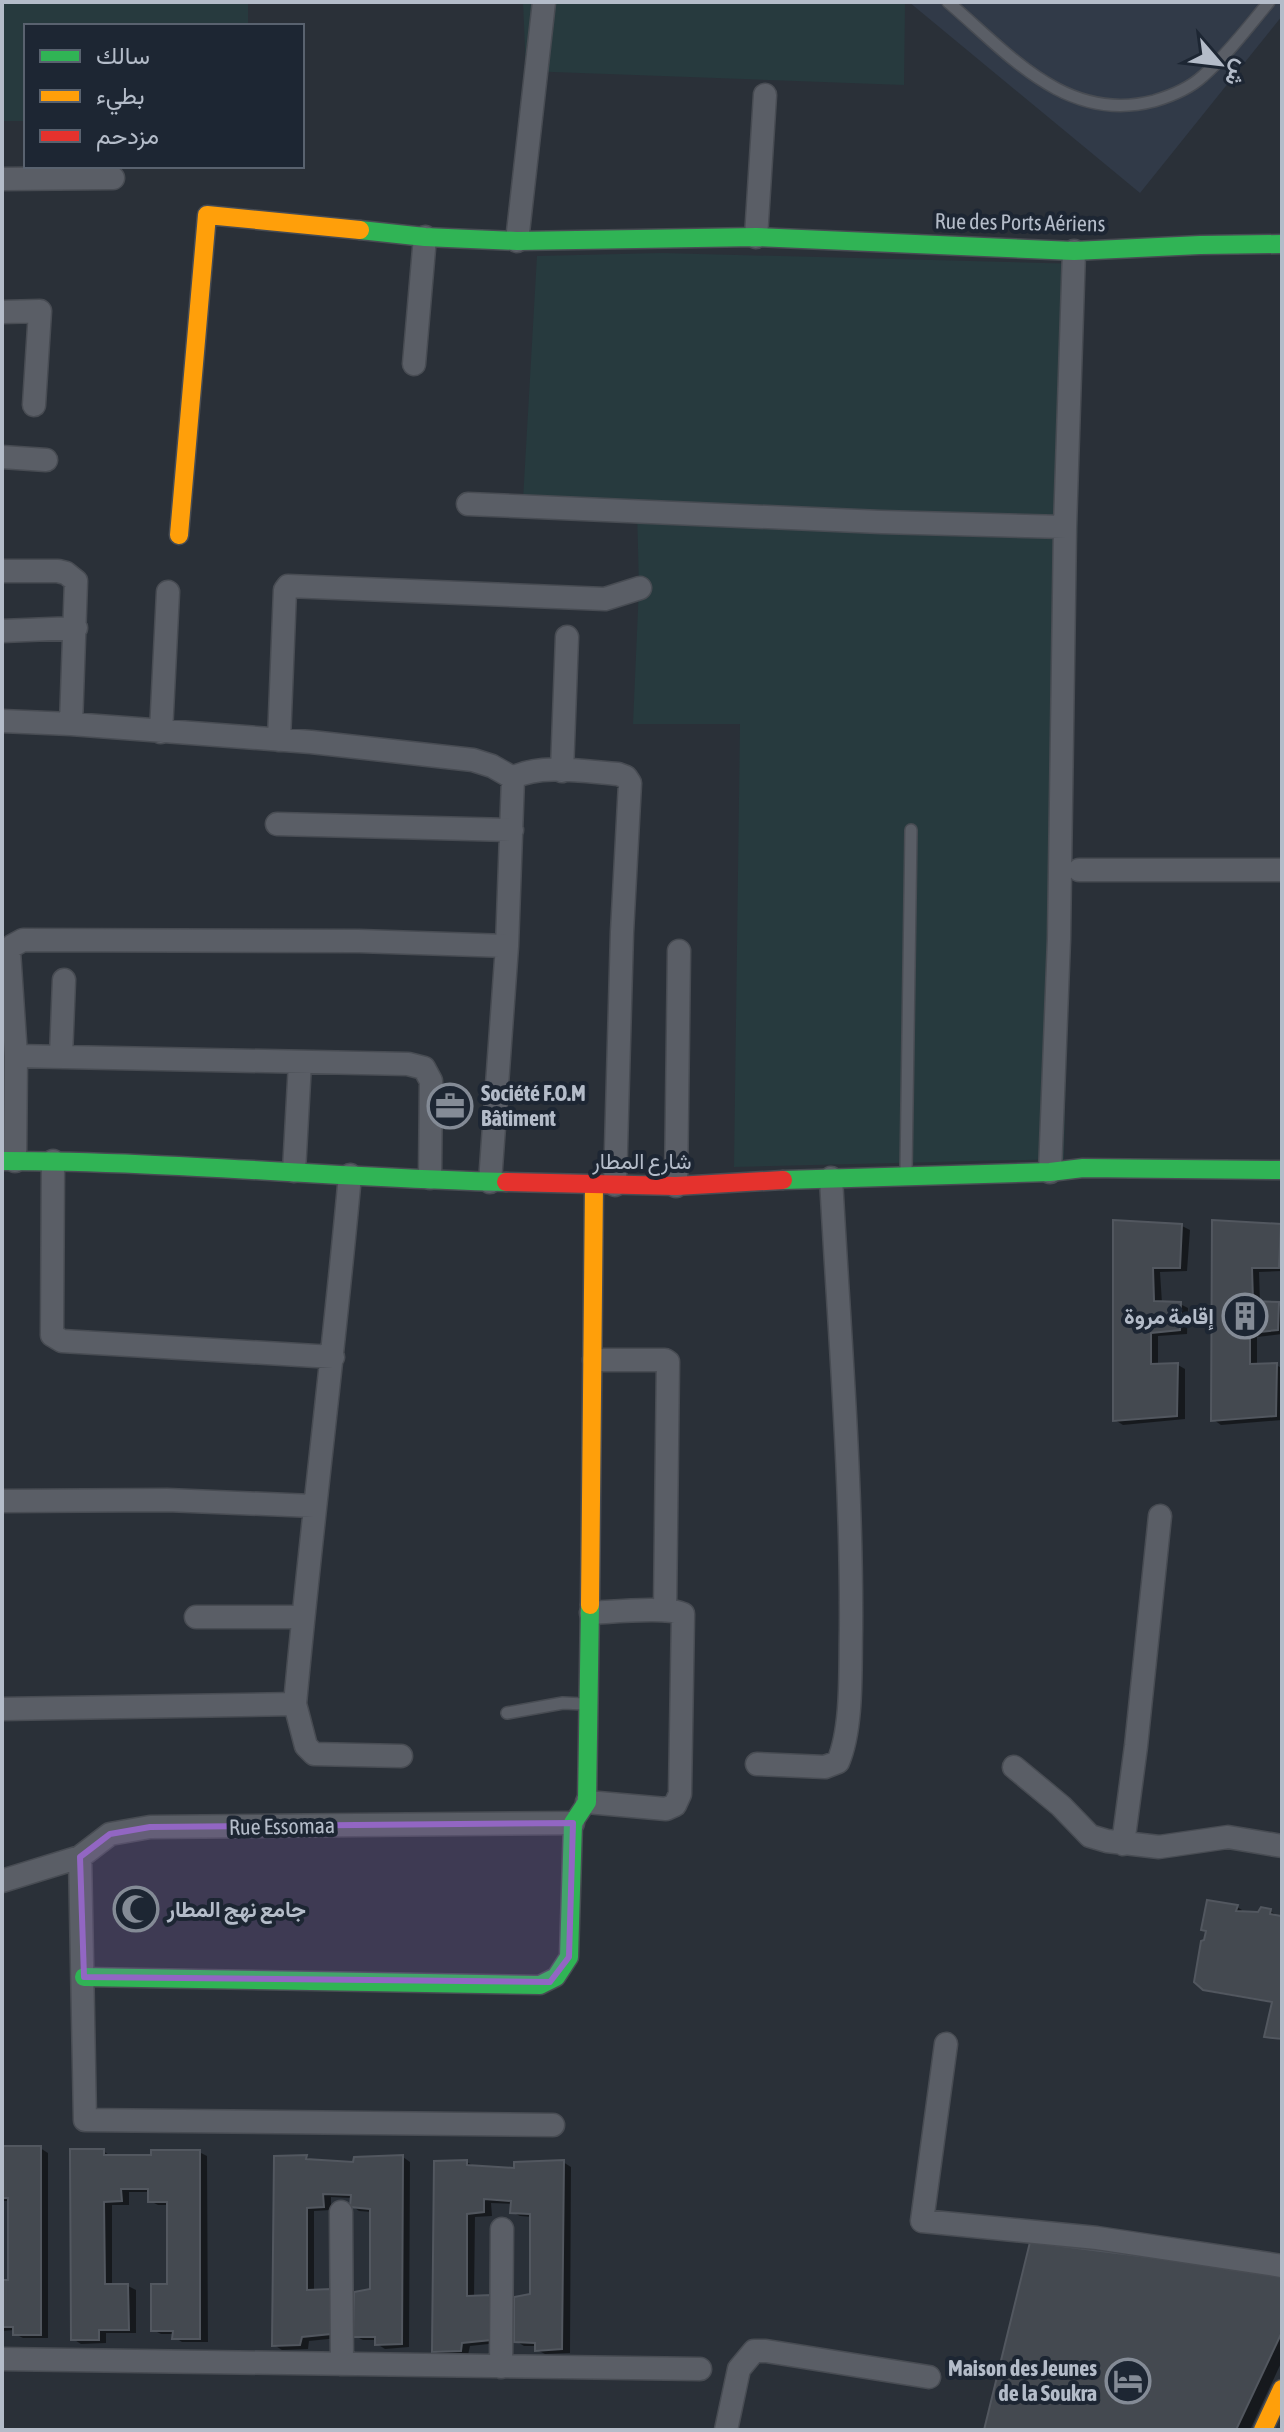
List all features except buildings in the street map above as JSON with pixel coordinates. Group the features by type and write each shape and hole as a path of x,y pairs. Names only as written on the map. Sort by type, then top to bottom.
{"street":[{"path":"517,241 544,2"},
{"path":"756,237 765,95"},
{"path":"2,179 113,178"},
{"name":"Rue des Ports Aériens","path":"179,535 207,215 425,237 517,241 756,237 1074,251 1282,244"},
{"path":"414,364 425,237"},
{"path":"1050,1172 1059,939 1065,527 1074,251"},
{"path":"2,312 40,311 34,405"},
{"path":"2,457 46,460"},
{"path":"468,504 1065,527"},
{"path":"2,571 58,571 76,581 71,724"},
{"path":"279,740 285,590 288,586 605,599 640,588"},
{"path":"161,732 168,592"},
{"path":"2,631 76,628"},
{"path":"562,771 567,637"},
{"path":"2,721 279,740 473,760 513,778"},
{"path":"84,1977 540,1985 556,1977 569,1957 573,1823 587,1802 594,1360 631,785 626,777 618,774 528,771 513,778"},
{"path":"490,1182 507,946 513,778"},
{"path":"277,824 512,830"},
{"path":"1079,870 1282,870"},
{"path":"8,1161 16,1056 9,951 23,940 359,941 507,946"},
{"path":"676,1186 679,951"},
{"path":"61,1056 64,980"},
{"path":"16,1056 420,1066 427,1071 431,1088 430,1178"},
{"path":"294,1171 300,1063"},
{"name":"شارع المطار","path":"8,1161 294,1171 490,1182 676,1186 1050,1172 1083,1168 1282,1170"},
{"path":"53,1161 52,1335 62,1341 333,1357"},
{"path":"350,1175 333,1357 313,1506 295,1704 306,1746 314,1754 401,1756"},
{"path":"757,1764 825,1767 838,1762 846,1734 851,1658 851,1560 831,1178"},
{"path":"594,1360 668,1362 665,1610"},
{"path":"2,1501 167,1500 313,1506"},
{"path":"1123,1844 1160,1516"},
{"path":"587,1802 666,1809 675,1805 680,1794 683,1614 665,1610 591,1613"},
{"path":"196,1617 303,1617"},
{"path":"2,1709 295,1704"},
{"path":"1014,1767 1061,1806 1090,1836 1123,1844 1159,1847 1228,1837 1282,1846"},
{"name":"Rue Essomaa","path":"2,1881 80,1857 110,1834 150,1827 573,1823"},
{"path":"80,1857 85,2120 553,2125"},
{"path":"946,2044 922,2221 1097,2238 1282,2266"},
{"path":"341,2212 342,2364"},
{"path":"501,2367 502,2229"},
{"path":"726,2430 739,2369 754,2351 929,2377"},
{"path":"2,2359 700,2369"},
{"path":"1263,2430 1282,2389"}],"lane":[{"path":"948,2 1031,73 1061,93 1097,105 1134,106 1170,97 1202,78 1269,2"},
{"path":"906,1176 911,830"},
{"path":"507,1713 563,1703 589,1704"}],"highlighted area":[{"path":"573,1823 569,1957 550,1982 84,1977 80,1857 110,1834 150,1827"}],"shaded area":[{"path":"909,2 1282,2 1282,16 1140,193"}],"green space":[{"path":"2,2 248,2 248,24 24,24 24,121 2,121"},
{"path":"523,2 905,2 904,85 526,71"},
{"path":"662,253 1083,264 1064,1159 734,1167 740,724 633,724 639,587 637,509 523,500 537,256"}],"traffic: fast":[{"path":"360,230 425,237 517,241 756,237 1074,251 1282,244"},
{"path":"2,1161 506,1182"},
{"path":"783,1180 1050,1172 1083,1168 1282,1170"},
{"path":"84,1977 540,1985 556,1977 569,1957 573,1823 587,1802 590,1605"}],"traffic: slow":[{"path":"179,535 207,215 360,230"},
{"path":"590,1605 594,1185"},
{"path":"1263,2430 1282,2389"}],"traffic: jam":[{"path":"506,1182 676,1186 783,1180"}],"place":[{"name":"Société F.O.M Bâtiment","path":"450,1106"},
{"name":"إقامة مروة","path":"1245,1316"},
{"name":"جامع نهج المطار","path":"136,1909"},
{"name":"Maison des Jeunes de la Soukra","path":"1128,2381"}]}
